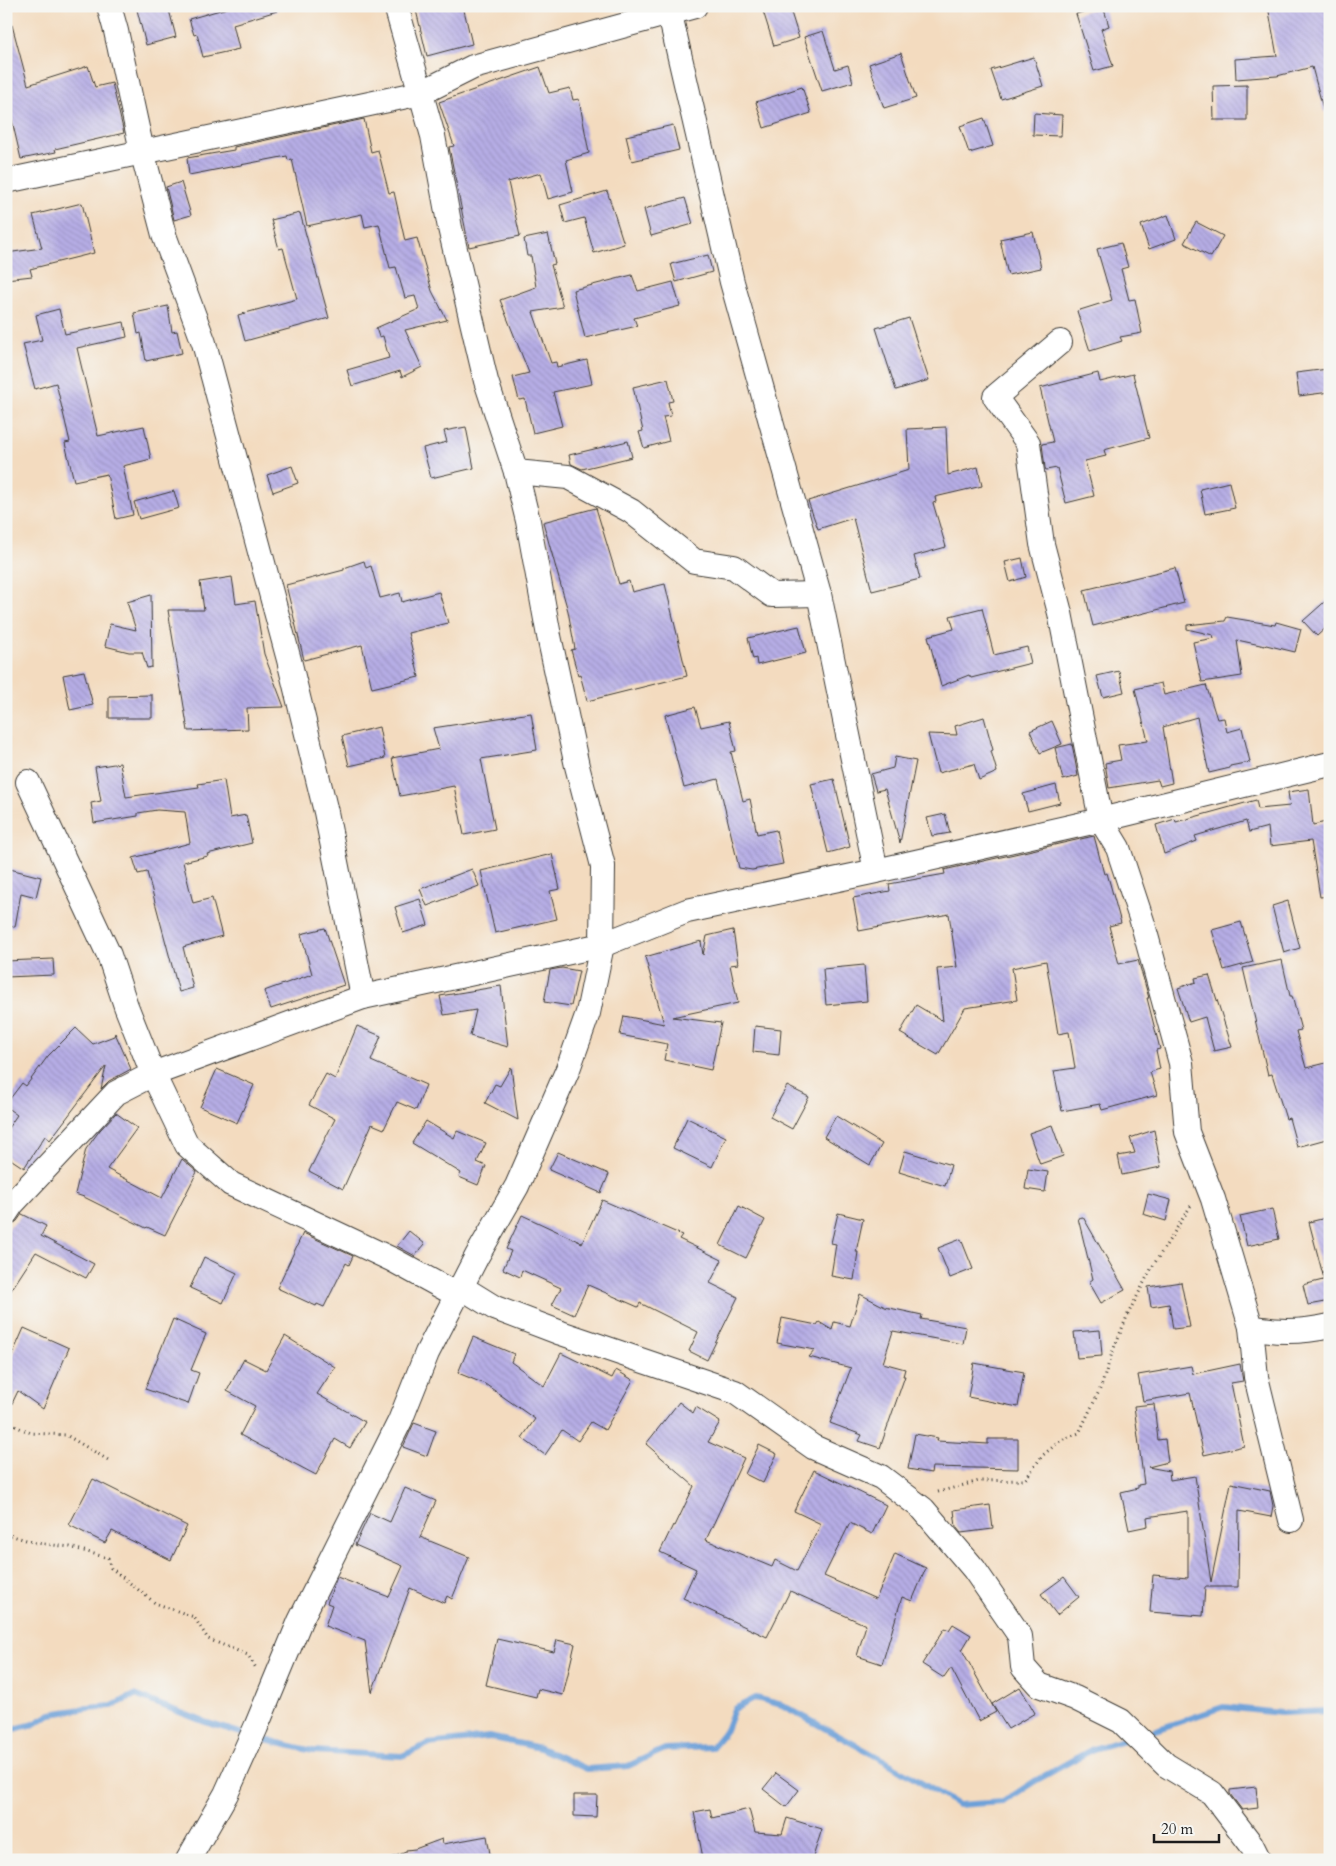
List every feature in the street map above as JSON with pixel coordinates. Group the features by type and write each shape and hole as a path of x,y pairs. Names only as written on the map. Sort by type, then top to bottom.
{"street":[{"path":"108,6 116,31 142,151 164,235 204,343 289,660 326,812 363,997"},
{"path":"188,1860 226,1794 253,1735 300,1621 400,1421 427,1354 459,1291 517,1186 568,1069 588,1013 602,945 603,866 577,766 516,472 482,363 450,228 433,136 396,6"},
{"path":"6,181 421,93 473,67 669,9 695,6"},
{"path":"669,9 732,282 819,594 876,871"},
{"path":"1060,342 995,397 1028,443 1042,544 1060,612 1101,820 1118,848 1142,921 1181,1063 1187,1132 1213,1198 1251,1327 1256,1377 1291,1520"},
{"path":"516,472 568,477 631,511 694,561 734,567 772,595 819,594"},
{"path":"6,1213 12,1204 116,1093 153,1074 363,997 602,945 687,911 876,871 1101,820 1330,764"},
{"path":"28,782 109,955 126,1006 153,1074 187,1145 230,1184 495,1308 561,1333 646,1360 735,1392 814,1447 881,1478 923,1509 974,1569 1020,1636 1023,1667 1040,1685 1075,1698 1121,1721 1166,1765 1212,1793 1251,1844 1259,1860"},
{"path":"1251,1327 1268,1331 1312,1330 1330,1326"}],"path":[{"path":"910,1500 979,1481 1025,1480 1042,1456 1060,1440 1079,1433 1101,1387 1112,1353 1132,1306 1151,1269 1206,1182"},
{"path":"6,1422 31,1433 66,1435 110,1461"},
{"path":"6,1534 36,1543 70,1547 108,1558 111,1568 155,1603 194,1617 208,1639 248,1655 270,1692"}],"building":[{"path":"136,6 168,6 176,37 146,45"},
{"path":"234,6 276,6 277,11 233,24 239,49 203,57 197,34 194,35 189,19"},
{"path":"415,6 463,6 472,44 427,56"},
{"path":"780,6 789,6 799,38 774,46 763,11"},
{"path":"1103,6 1109,26 1101,29 1113,66 1094,71 1076,14"},
{"path":"1268,6 1330,6 1330,111 1324,112 1312,67 1277,76 1236,79 1235,59 1277,56"},
{"path":"12,25 28,85 88,66 95,87 112,83 124,133 55,149 56,152 21,159 6,95 6,26"},
{"path":"823,31 835,69 848,65 853,82 822,91 804,37"},
{"path":"901,53 916,98 884,108 869,64"},
{"path":"1034,57 1043,86 1001,99 991,70"},
{"path":"540,67 549,93 570,88 573,100 579,99 589,153 566,160 573,192 548,199 541,173 508,182 520,236 469,247 449,147 454,146 439,102"},
{"path":"1247,85 1247,120 1214,120 1213,86"},
{"path":"802,87 811,113 764,128 756,102"},
{"path":"1034,113 1062,115 1061,136 1033,135"},
{"path":"984,118 993,146 969,153 960,126"},
{"path":"364,119 371,152 378,150 389,193 394,192 405,241 417,238 432,291 447,320 405,330 422,367 402,377 400,371 352,386 347,370 389,358 383,336 379,337 376,328 419,309 415,296 405,298 396,267 390,268 379,224 365,227 362,214 307,226 292,159 288,160 287,156 189,175 187,158 234,150 234,147"},
{"path":"673,125 679,150 632,161 626,136"},
{"path":"181,182 191,215 174,220 166,187"},
{"path":"607,191 624,244 594,253 584,218 565,223 560,205"},
{"path":"685,198 693,224 651,236 644,209"},
{"path":"82,203 94,253 30,269 32,276 6,279 6,253 42,248 33,215"},
{"path":"300,213 329,318 245,341 238,315 297,299 283,248 279,249 271,220"},
{"path":"1168,215 1176,239 1149,249 1141,225"},
{"path":"1196,222 1223,236 1211,257 1184,243"},
{"path":"1033,232 1041,268 1008,275 1000,239"},
{"path":"548,234 555,264 551,265 563,307 533,312 551,363 556,362 557,367 587,360 592,384 553,392 562,426 533,433 525,399 519,400 513,377 529,373 500,300 536,287 531,256 527,256 524,239"},
{"path":"1121,243 1128,267 1121,269 1129,300 1135,299 1142,333 1120,337 1122,341 1090,351 1077,311 1112,300 1097,249"},
{"path":"708,255 712,272 676,282 671,264"},
{"path":"632,275 638,291 673,282 680,306 634,318 637,326 585,338 573,290"},
{"path":"168,306 172,332 177,331 182,353 146,361 141,333 138,334 134,313"},
{"path":"59,309 65,334 124,322 127,337 77,348 98,436 144,426 151,459 123,466 133,515 116,519 107,474 74,481 65,443 70,442 56,383 35,389 23,344 42,340 36,315"},
{"path":"909,318 929,380 896,390 876,328"},
{"path":"1328,369 1330,392 1299,396 1296,373"},
{"path":"1098,373 1100,382 1133,374 1149,438 1104,450 1106,456 1085,461 1094,496 1066,503 1057,468 1046,470 1045,468 1042,444 1053,442 1040,388"},
{"path":"668,379 673,401 668,402 671,416 663,417 669,441 644,448 639,432 643,431 633,387"},
{"path":"466,427 474,468 431,478 423,448 447,442 444,431"},
{"path":"946,427 948,475 978,467 982,486 935,497 936,502 933,503 946,547 914,556 920,579 872,591 853,518 818,529 808,501 909,470 907,429"},
{"path":"628,441 632,457 582,469 571,464 569,455"},
{"path":"292,466 298,483 273,492 267,475"},
{"path":"1229,482 1235,508 1205,514 1200,489"},
{"path":"174,491 179,508 139,519 134,502"},
{"path":"596,508 619,584 629,581 632,592 665,584 687,676 587,701 571,650 575,649 568,611 543,522"},
{"path":"1022,558 1026,577 1010,582 1005,562"},
{"path":"364,561 366,568 371,566 380,598 400,593 402,602 439,592 448,623 408,633 419,677 372,688 362,645 304,660 286,585 344,570 344,568"},
{"path":"1175,568 1184,603 1093,626 1084,590"},
{"path":"232,577 236,604 255,601 264,654 284,707 247,708 248,729 188,731 168,610 204,610 200,582"},
{"path":"151,595 152,667 147,668 142,652 129,652 105,646 110,624 136,630 127,602"},
{"path":"1330,597 1330,624 1317,636 1303,621"},
{"path":"982,608 994,655 1027,647 1031,663 971,678 969,675 941,686 928,636 954,629 950,616"},
{"path":"1227,617 1275,625 1276,622 1301,629 1295,652 1237,640 1242,676 1202,682 1193,642 1214,638 1213,635 1187,629 1187,625 1225,621"},
{"path":"799,626 806,653 757,665 756,658 753,659 748,638"},
{"path":"84,671 93,705 70,710 63,675"},
{"path":"1119,671 1124,692 1103,697 1097,676"},
{"path":"1161,683 1164,695 1206,685 1217,719 1224,718 1227,732 1242,728 1250,762 1209,773 1197,717 1163,727 1172,783 1160,786 1158,780 1109,788 1105,763 1121,760 1118,745 1148,741 1135,689"},
{"path":"152,695 152,718 109,718 109,696"},
{"path":"695,707 701,727 729,721 736,751 731,752 743,801 750,799 757,834 776,830 783,864 752,870 739,868 718,779 684,788 665,715"},
{"path":"531,713 537,750 481,759 495,829 464,835 454,786 400,796 392,758 439,749 433,728"},
{"path":"984,717 997,772 979,780 974,764 938,773 928,734 957,735 955,726"},
{"path":"1052,721 1062,744 1040,753 1030,731"},
{"path":"379,727 385,758 349,766 342,736"},
{"path":"1072,744 1078,776 1063,780 1055,748"},
{"path":"895,757 916,761 900,843 885,789 876,791 871,774 893,768"},
{"path":"120,763 126,797 199,787 198,784 224,780 230,818 246,815 252,843 183,862 193,903 212,898 222,936 183,947 193,988 179,992 147,872 138,874 133,858 190,843 185,812 157,810 138,813 138,816 94,823 91,803 101,801 95,767"},
{"path":"834,779 850,847 828,853 811,784"},
{"path":"1056,785 1060,803 1028,811 1023,794"},
{"path":"1309,789 1313,825 1330,821 1330,896 1320,897 1311,841 1270,846 1268,827 1249,832 1246,821 1195,836 1197,841 1164,854 1156,825 1175,819 1176,822 1256,800 1258,809 1290,806 1288,792"},
{"path":"945,814 950,833 932,836 927,818"},
{"path":"1094,836 1104,874 1107,873 1121,923 1109,926 1119,964 1138,960 1149,998 1147,998 1160,1049 1156,1050 1160,1069 1150,1072 1157,1095 1102,1110 1100,1104 1062,1111 1054,1071 1075,1068 1069,1032 1058,1034 1046,961 1012,968 1017,1000 965,1008 938,1055 900,1033 916,1005 943,1021 937,969 957,967 949,914 859,931 853,898 890,891 889,884 945,874 944,870"},
{"path":"552,854 560,889 550,891 557,919 495,933 481,871"},
{"path":"6,868 41,877 36,897 21,893 15,927 6,926"},
{"path":"472,869 479,886 427,906 420,889"},
{"path":"420,899 428,925 403,933 395,907"},
{"path":"1288,901 1300,948 1284,953 1272,906"},
{"path":"1241,922 1253,962 1224,970 1212,930"},
{"path":"325,928 344,985 271,1009 264,991 312,974 301,934"},
{"path":"733,930 738,964 730,965 738,1003 672,1017 721,1023 711,1070 664,1060 667,1044 620,1035 624,1016 664,1024 645,957 701,941 703,955 707,936"},
{"path":"53,959 54,975 6,977 6,961"},
{"path":"1282,960 1290,996 1292,996 1301,1030 1296,1031 1306,1068 1330,1062 1330,1138 1297,1147 1289,1118 1286,1119 1272,1074 1268,1075 1243,968"},
{"path":"864,965 867,1001 826,1005 823,969"},
{"path":"562,968 579,971 571,1006 544,1002 550,970"},
{"path":"1209,975 1232,1047 1214,1051 1205,1017 1189,1022 1178,988 1196,982 1195,978"},
{"path":"501,986 508,1047 470,1036 476,1010 444,1015 440,996"},
{"path":"357,1026 381,1036 371,1061 426,1085 416,1110 397,1102 384,1129 372,1124 343,1189 309,1171 335,1119 309,1105 326,1074 335,1079"},
{"path":"755,1026 781,1029 779,1055 753,1052"},
{"path":"76,1028 93,1044 114,1036 115,1033 131,1069 109,1081 101,1089 106,1066 50,1140 45,1136 24,1168 6,1156 6,1131 17,1115 6,1107 6,1104 22,1083 26,1086 48,1056"},
{"path":"511,1067 518,1120 485,1103 495,1084 500,1086"},
{"path":"217,1069 254,1085 237,1123 200,1107"},
{"path":"787,1086 809,1097 792,1129 770,1117"},
{"path":"116,1113 137,1128 107,1169 162,1198 182,1159 197,1172 165,1235 146,1228 75,1194 86,1149"},
{"path":"836,1116 882,1144 870,1165 824,1137"},
{"path":"687,1118 726,1137 712,1167 673,1148"},
{"path":"426,1121 454,1138 457,1131 486,1143 477,1162 486,1166 478,1185 459,1177 461,1173 412,1143"},
{"path":"1052,1125 1063,1156 1040,1164 1029,1133"},
{"path":"1154,1130 1161,1167 1122,1175 1118,1156 1135,1153 1130,1138"},
{"path":"905,1151 951,1165 945,1186 899,1172"},
{"path":"558,1152 609,1174 601,1193 549,1170"},
{"path":"1028,1169 1048,1172 1045,1192 1025,1189"},
{"path":"1148,1194 1171,1200 1166,1221 1143,1214"},
{"path":"602,1200 682,1235 679,1239 722,1260 710,1283 738,1297 707,1360 689,1351 698,1332 640,1303 638,1307 588,1285 574,1315 552,1305 561,1288 522,1270 520,1277 503,1269 511,1251 506,1249 522,1215 582,1243"},
{"path":"739,1206 765,1220 746,1258 720,1245"},
{"path":"1272,1209 1279,1239 1247,1246 1240,1216"},
{"path":"838,1213 863,1219 856,1252 858,1252 854,1280 831,1276 836,1244 831,1243"},
{"path":"22,1214 46,1226 41,1236 94,1264 86,1278 36,1252 6,1298 6,1233"},
{"path":"1083,1217 1125,1290 1101,1303 1089,1282 1093,1279 1078,1218"},
{"path":"1330,1217 1330,1278 1324,1279 1309,1222"},
{"path":"409,1231 425,1244 415,1256 397,1246"},
{"path":"303,1233 353,1256 349,1265 346,1263 324,1307 317,1304 316,1306 277,1288"},
{"path":"961,1239 973,1269 950,1278 938,1248"},
{"path":"204,1257 237,1273 223,1303 190,1288"},
{"path":"1327,1279 1330,1301 1308,1305 1303,1285"},
{"path":"1181,1282 1190,1327 1173,1329 1169,1304 1151,1307 1148,1287"},
{"path":"860,1294 885,1307 922,1315 921,1319 966,1327 963,1344 893,1331 883,1363 905,1369 903,1376 905,1376 880,1448 859,1441 862,1435 830,1423 851,1368 809,1357 815,1350 777,1343 782,1318 817,1325 819,1322 832,1330 834,1322 850,1326"},
{"path":"173,1319 206,1334 191,1370 199,1373 188,1404 145,1389"},
{"path":"24,1328 69,1348 43,1409 18,1391 6,1416 6,1369"},
{"path":"1100,1330 1102,1356 1077,1358 1074,1332"},
{"path":"285,1336 335,1367 317,1394 365,1422 350,1448 335,1439 316,1475 240,1435 255,1406 227,1391 244,1359 266,1370"},
{"path":"473,1337 514,1354 511,1362 544,1386 561,1353 612,1378 616,1370 633,1380 605,1430 591,1422 578,1441 562,1430 545,1455 522,1438 535,1419 485,1384 458,1373"},
{"path":"974,1363 1024,1372 1018,1407 968,1397"},
{"path":"1240,1364 1243,1381 1231,1383 1244,1446 1204,1455 1190,1393 1143,1401 1138,1375 1191,1366 1193,1374"},
{"path":"679,1402 693,1413 696,1407 720,1422 708,1442 744,1458 706,1540 772,1567 775,1560 797,1571 821,1524 794,1511 814,1470 886,1505 872,1534 850,1523 824,1576 876,1599 895,1554 926,1568 912,1601 902,1597 882,1664 857,1656 866,1625 790,1591 767,1637 683,1598 696,1569 660,1552 694,1486 646,1444"},
{"path":"1154,1404 1158,1440 1165,1439 1168,1462 1148,1467 1169,1471 1170,1480 1195,1476 1211,1582 1231,1483 1270,1491 1273,1506 1271,1517 1239,1511 1238,1587 1205,1587 1203,1616 1150,1612 1153,1575 1188,1578 1188,1511 1147,1517 1148,1526 1129,1530 1121,1492 1138,1488 1138,1485 1144,1484 1134,1406"},
{"path":"414,1423 436,1431 427,1456 403,1447"},
{"path":"915,1434 938,1438 937,1441 988,1444 988,1439 1018,1439 1018,1469 932,1467 931,1473 908,1469"},
{"path":"759,1445 777,1454 763,1483 745,1474"},
{"path":"93,1479 187,1526 171,1560 112,1531 105,1543 69,1525"},
{"path":"405,1488 436,1501 420,1537 469,1557 452,1599 447,1596 444,1603 410,1588 372,1692 365,1641 325,1626 332,1605 327,1603 337,1577 389,1597 403,1566 355,1545 370,1513 390,1522"},
{"path":"990,1505 993,1529 961,1533 956,1527 954,1510"},
{"path":"1064,1577 1079,1597 1057,1615 1041,1594"},
{"path":"953,1624 971,1635 962,1650 996,1712 979,1721 951,1668 944,1678 922,1664 945,1628 949,1630"},
{"path":"497,1639 554,1652 557,1640 575,1644 563,1695 538,1689 536,1697 486,1685"},
{"path":"1020,1687 1035,1713 1008,1729 992,1704"},
{"path":"776,1773 799,1790 786,1807 763,1789"},
{"path":"1256,1787 1258,1808 1242,1810 1230,1794 1230,1790"},
{"path":"574,1795 597,1795 596,1817 574,1816"},
{"path":"710,1809 712,1818 749,1809 755,1832 782,1834 787,1818 822,1829 812,1860 711,1860 703,1858 694,1812"},
{"path":"487,1836 491,1860 391,1860 391,1858 406,1852 406,1850 415,1849 442,1839 443,1844"}],"waterway":[{"path":"6,1731 34,1724 51,1714 112,1706 135,1695 205,1722 247,1735"},
{"path":"257,1738 313,1751 402,1756 428,1744 489,1737 540,1748 587,1769 628,1766 665,1749 712,1747 726,1730 734,1709 756,1698 782,1705 885,1761 958,1805 1003,1802 1035,1781 1093,1749 1131,1738"},
{"path":"1144,1734 1223,1707 1281,1713 1330,1711"}]}
